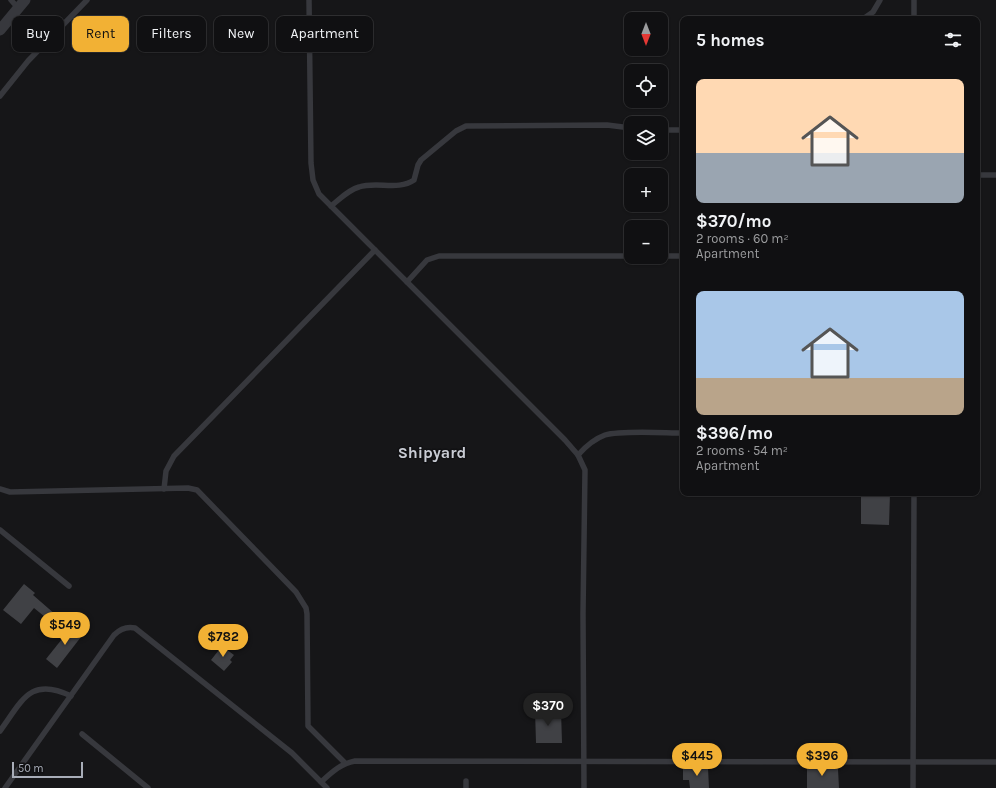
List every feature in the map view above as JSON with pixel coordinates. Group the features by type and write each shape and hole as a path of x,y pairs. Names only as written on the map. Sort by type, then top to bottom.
{"street":[{"path":"0,30 18,3"}],"lane":[{"path":"0,96 28,61 87,0"},
{"path":"309,0 311,163 313,180 319,194 566,440 578,455 585,470 582,614 584,788"},
{"path":"867,16 873,12 880,0"},
{"path":"914,0 914,16"},
{"path":"331,206 348,191 360,186 407,184 414,180 418,165 422,160 456,131 466,126 607,125 624,127"},
{"path":"668,130 680,130"},
{"path":"980,175 996,175"},
{"path":"164,489 166,471 174,456 375,250"},
{"path":"407,282 427,260 438,256 624,256"},
{"path":"668,256 680,256"},
{"path":"578,455 588,444 606,435 624,433 680,433"},
{"path":"0,489 10,492 188,488 197,490 296,592 302,602 307,614 308,726 345,763"},
{"path":"913,788 914,496"},
{"path":"0,530 70,586"},
{"path":"5,788 119,630 128,626 135,628 292,754 327,788"},
{"path":"0,731 23,700 31,692 47,688 58,690 71,696"},
{"path":"82,734 148,788"},
{"path":"321,782 337,767 345,763 363,761 584,760 996,762"},
{"path":"466,781 466,788"}],"building":[{"path":"861,496 890,496 889,525 861,524"},
{"path":"24,584 35,593 33,595 56,615 50,621 34,608 21,624 3,610"},
{"path":"74,624 84,633 57,668 46,659"},
{"path":"222,646 234,655 230,660 232,662 224,671 211,660"},
{"path":"535,711 561,711 562,743 536,743"},
{"path":"807,766 831,766 831,769 838,769 839,788 807,788"},
{"path":"683,768 708,768 709,788 690,788 689,780 683,780"}],"district":[{"name":"Shipyard","path":"432,452"}]}
